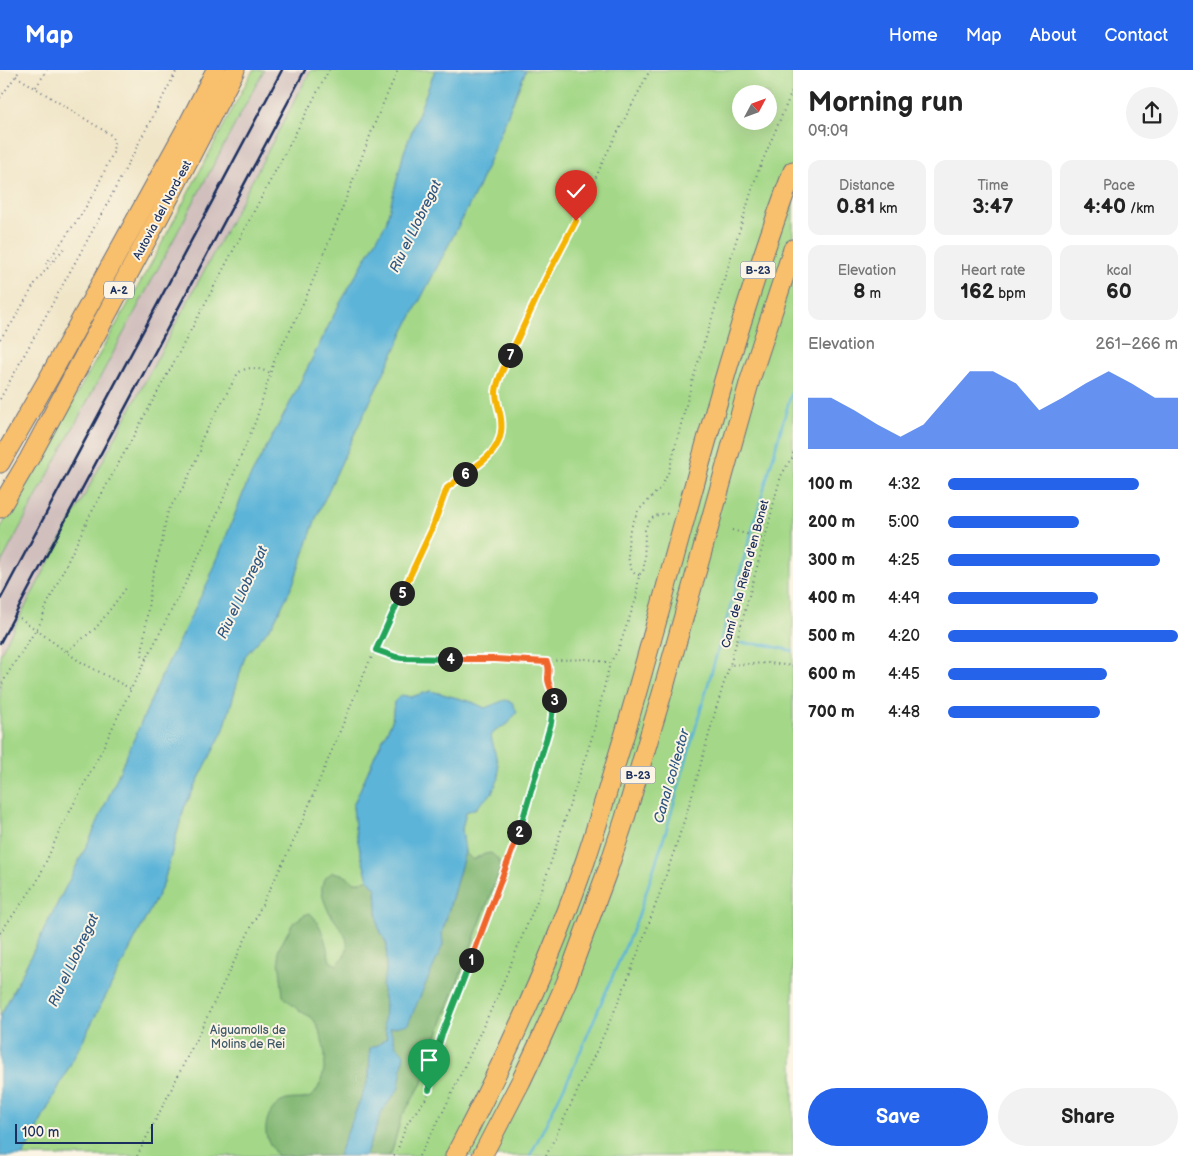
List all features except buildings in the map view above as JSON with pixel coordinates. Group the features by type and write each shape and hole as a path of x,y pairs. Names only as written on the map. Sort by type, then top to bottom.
{"highway":[{"name":"Autovia del Nord-est","path":"0,464 187,128 216,70"},
{"name":"Autovia del Nord-est","path":"0,508 29,459 114,301 235,70"},
{"name":"B-23","path":"455,1156 487,1095 543,971 586,859 603,808 641,677 720,390 752,285 793,171"},
{"name":"B-23","path":"482,1156 522,1081 547,1026 569,975 608,869 664,687 750,380 793,249"}],"path":[{"path":"0,98 20,70"},
{"path":"35,88 47,70"},
{"path":"0,399 178,70"},
{"path":"0,688 41,622 46,607 88,519 329,70"},
{"path":"0,933 38,882 60,830 96,762 208,536 256,420 275,358 303,303 324,254 378,115 398,70"},
{"path":"137,1156 296,836 368,662 376,650 432,529 447,488 479,465 493,452 500,439 502,428 496,389 501,375 606,155 650,70"},
{"path":"16,76 111,135 114,141 113,153 96,189 83,212 46,264"},
{"path":"639,575 632,571 629,563 628,543 630,530 638,511 662,486 669,471 692,382 758,174 793,89"},
{"path":"0,339 12,323 36,282 65,247"},
{"path":"146,659 142,654 145,622 152,578 168,511 185,484 200,451 201,440 238,373 248,368 270,373"},
{"path":"792,460 793,453"},
{"name":"Camí de la Riera d'en Bonet","path":"792,460 788,462 781,476 730,665 769,663 793,666"},
{"path":"419,1156 442,1114 497,997 542,889 593,734 610,663 618,650 636,599 639,575 644,568 646,525 657,515 670,514"},
{"path":"732,530 764,539"},
{"path":"67,651 96,628 127,587"},
{"path":"20,618 79,661 131,689"},
{"path":"376,650 408,659 495,659 547,662 588,659 610,663"},
{"path":"394,1156 404,1129 427,1097 432,1066 439,1044 526,808 553,712 554,696 548,677 550,669 547,662"},
{"path":"546,1156 613,1014 647,928 685,819 721,689 730,665"}],"shaded area":[{"path":"264,70 311,70 0,654 0,565"}],"green space":[{"path":"253,70 264,70 0,565 0,529 153,260"},
{"path":"311,70 435,70 404,152 386,223 339,305 286,411 248,481 209,580 162,675 91,837 0,1017 0,654"},
{"name":"Aiguamolls de Molins de Rei","path":"526,70 793,70 793,1156 389,1156 401,1118 427,1075 433,1047 500,870 479,856 473,860 465,852 462,829 466,812 477,808 491,736 497,729 508,724 485,708 472,702 431,691 411,697 401,695 394,702 392,721 353,806 355,828 368,879 360,882 351,881 341,874 372,951 333,1156 23,1156 163,885 184,808 224,729 245,656 273,624 293,584 316,518 405,329 477,190"},
{"path":"465,852 473,860 491,853 498,860 500,870 433,1047 427,1075 401,1118 392,1151 389,1156 365,1156 383,1110 399,1088 396,1046 390,1028 432,968 443,945 442,934"},
{"path":"333,872 356,882 368,879 376,889 378,926 387,945 386,973 382,985 385,1004 384,1024 387,1038 370,1048 369,1078 338,1156 277,1156 266,1135 267,1122 271,1112 282,1102 290,1099 307,1098 313,1095 321,1082 325,1059 322,1038 314,1020 296,1008 283,996 278,950 293,923 310,913 321,929 330,961 337,965 343,957 346,952 347,941 328,910 322,892 324,880"}],"water":[{"name":"Riu el Llobregat","path":"435,70 526,70 477,190 405,329 316,518 293,584 273,624 245,656 224,729 184,808 163,885 23,1156 0,1156 0,1017 91,837 162,675 209,580 248,481 286,411 339,305 386,223 404,152"},
{"path":"431,691 472,702 485,708 505,700 512,702 517,712 508,724 497,729 491,736 499,778 492,793 476,808 466,812 462,829 465,852 442,933 443,945 408,1024 390,1028 396,1046 404,1054 399,1088 383,1110 365,1156 338,1156 369,1078 370,1048 378,1045 387,1037 384,1024 385,1004 382,985 386,973 387,945 378,926 376,889 368,879 362,859 355,828 353,806 392,721 394,702 401,695 411,697"}],"waterway":[{"name":"Canal col·lector","path":"530,1156 572,1071 638,917 667,828 793,387"},
{"path":"741,643 767,645 793,651"}],"railway":[{"path":"0,600 282,70"},
{"path":"0,643 305,70"}],"route":[{"path":"429,1090 432,1066 442,1034 448,1023 518,836 551,723 554,696 548,677 550,669 547,662 495,659 408,659 376,650 432,529 447,488 479,465 493,452 500,439 502,422 496,389 546,278 576,221"}]}
